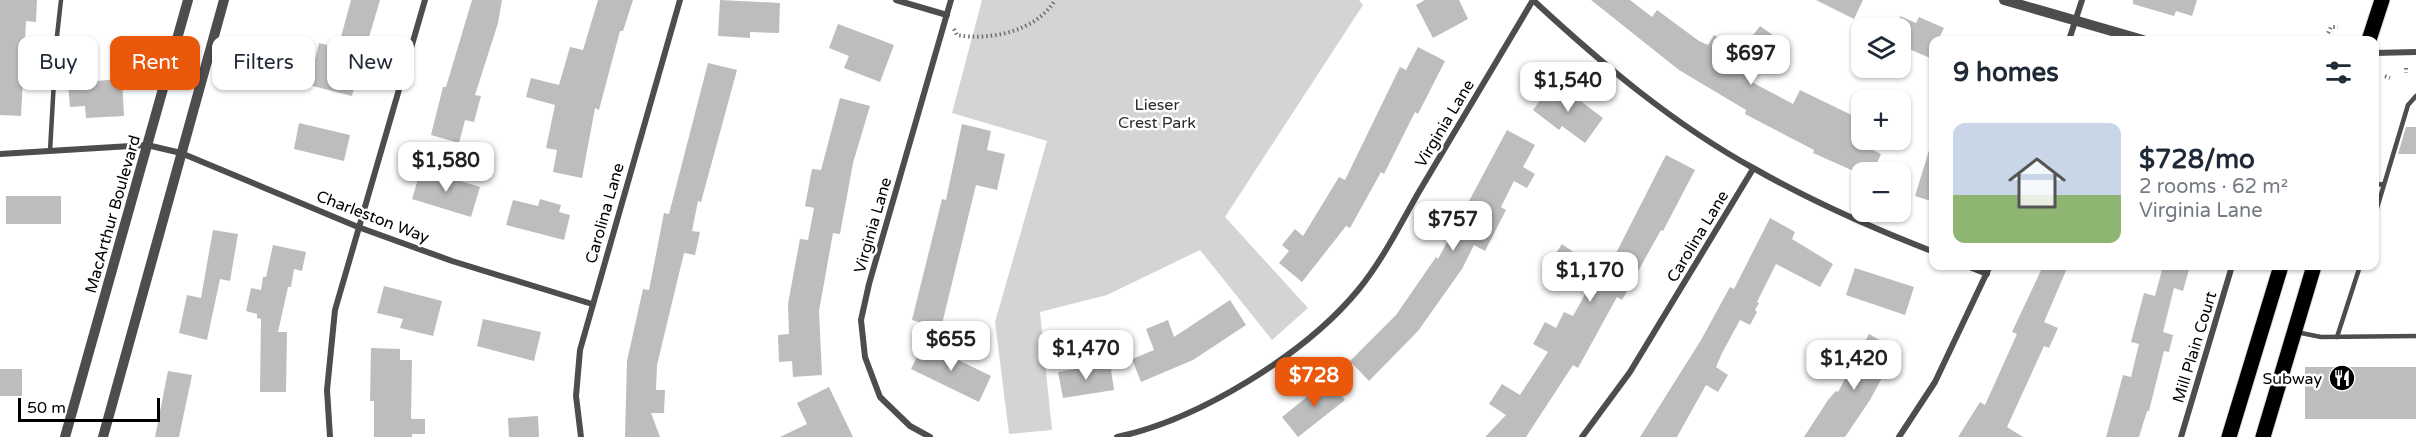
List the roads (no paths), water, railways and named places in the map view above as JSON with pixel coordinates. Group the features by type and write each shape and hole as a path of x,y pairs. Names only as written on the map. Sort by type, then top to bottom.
{"main road":[{"path":"2370,36 2382,0"},
{"path":"2229,437 2281,270"},
{"path":"2263,437 2313,270"}],"street":[{"name":"MacArthur Boulevard","path":"65,437 188,0"},
{"path":"103,437 224,0"},
{"path":"330,437 327,390 335,310 358,227 379,167 425,0"},
{"name":"Carolina Lane","path":"581,437 576,396 580,350 680,0"},
{"path":"896,0 947,15"},
{"name":"Virginia Lane","path":"930,437 910,426 879,396 865,357 861,320 869,284 951,0"},
{"path":"1533,0 1590,53 1661,108 1754,169 1855,221 1929,250"},
{"name":"Virginia Lane","path":"1117,437 1134,433 1228,394 1271,366 1318,328 1358,291 1390,246 1533,0"},
{"path":"2004,0 2075,23 2127,36"},
{"path":"2070,36 2082,0"},
{"path":"2379,52 2416,52"},
{"name":"Charleston Way","path":"0,154 147,146 181,153 358,227 453,261 592,304"},
{"name":"Carolina Lane","path":"1582,437 1630,372 1754,169"},
{"path":"1976,270 1987,274"},
{"path":"1899,437 1935,382 1988,270"},
{"name":"Mill Plain Court","path":"2181,437 2231,270"}],"lane":[{"path":"50,151 61,0"},
{"path":"2379,201 2408,105 2416,96"},
{"path":"2379,184 2384,184"},
{"path":"2337,337 2359,270"},
{"path":"2295,332 2337,337 2416,336"}],"place":[{"name":"Subway","path":"2342,378"}],"park label":[{"name":"Lieser Crest Park","path":"1157,113"}]}
